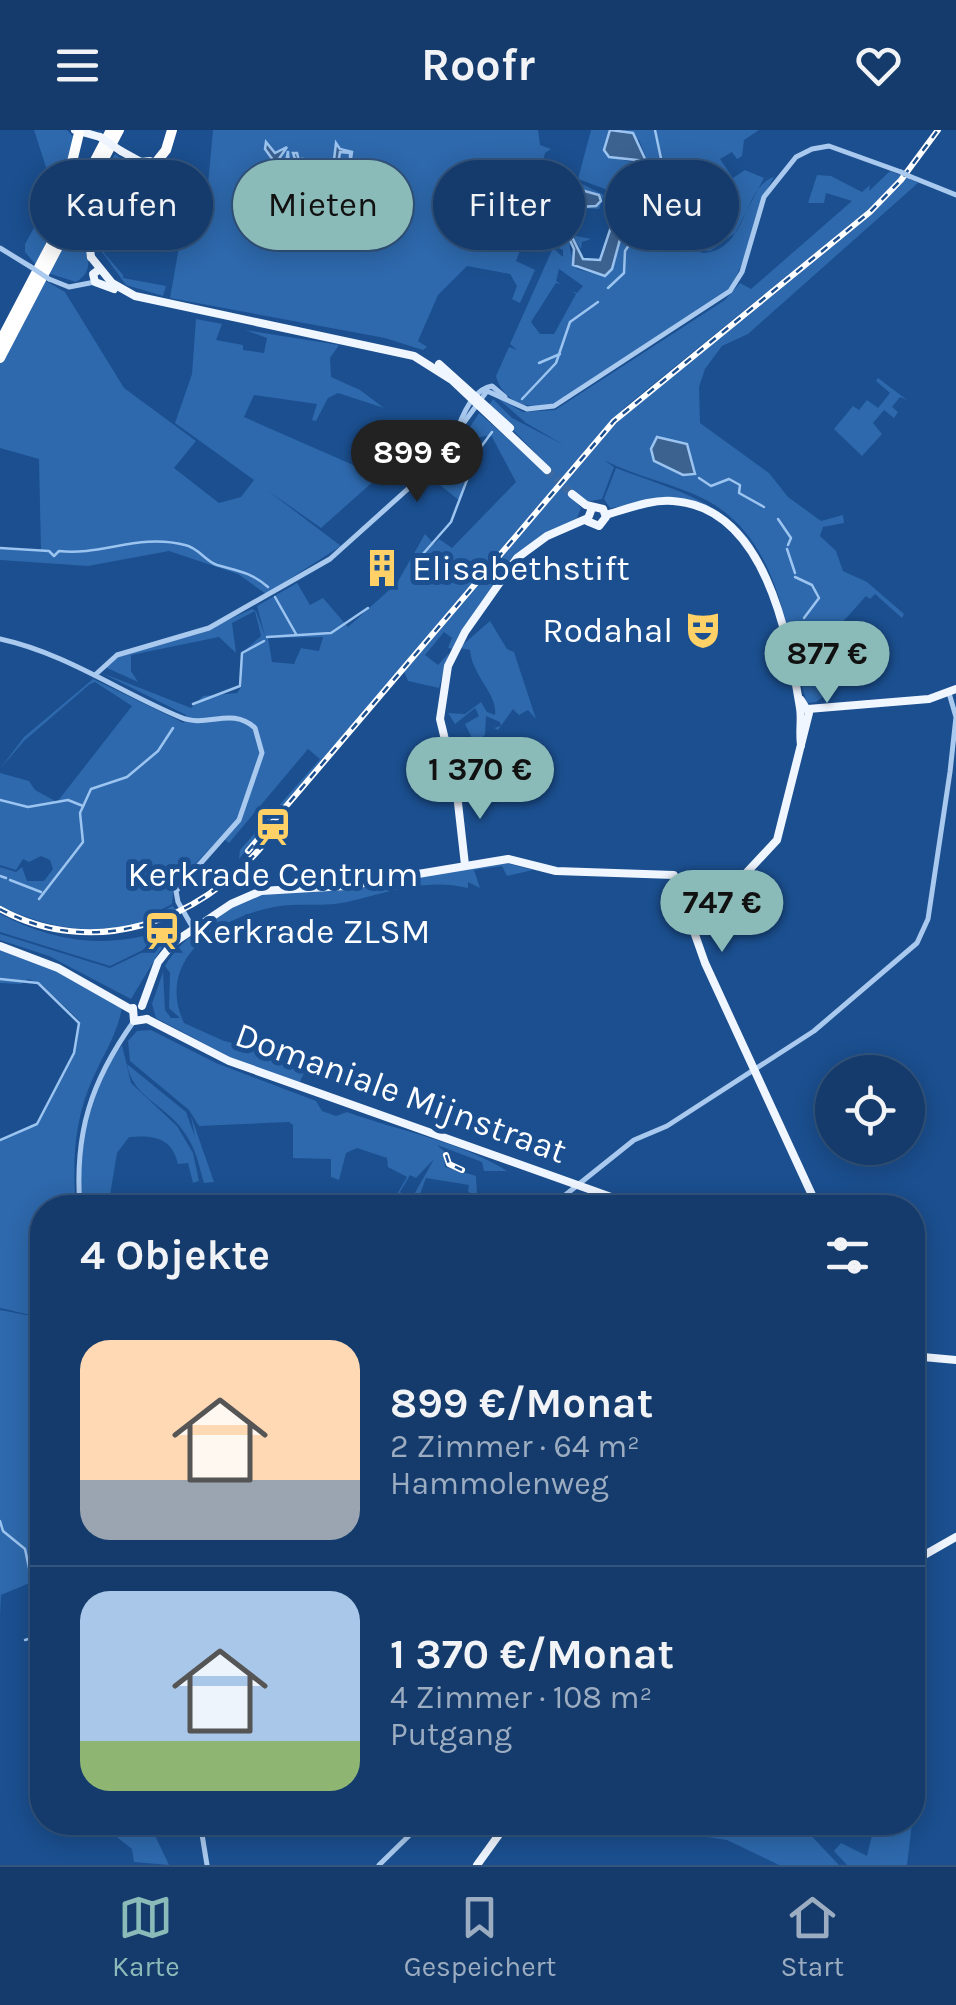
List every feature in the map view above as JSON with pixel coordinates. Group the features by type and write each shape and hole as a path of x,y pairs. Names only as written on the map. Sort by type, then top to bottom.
{"highway":[{"path":"36,265 111,130"},
{"path":"0,358 123,130"},
{"path":"152,160 168,146 168,130"},
{"path":"0,342 61,214 89,132"}],"main road":[{"path":"89,132 134,160"},
{"path":"92,250 99,277 138,301 308,330 419,354 449,370 548,470"},
{"path":"575,496 600,526 606,514"},
{"path":"606,514 670,500 718,516 747,543 762,566 805,713 786,818 768,852 691,925"},
{"path":"466,865 456,785 440,719 442,687 455,649 517,558 588,513 600,508 606,514"},
{"path":"805,713 827,706 922,700 952,691"},
{"path":"132,1010 134,1021 146,1019 142,1006 160,960 194,928 257,892 346,886 515,859 545,869 675,875 691,925 812,1195"},
{"path":"0,946 50,964 132,1010"},
{"path":"132,1010 142,1006"},
{"name":"Domaniale Mijnstraat","path":"146,1019 229,1061 605,1195"},
{"path":"925,1358 956,1360"},
{"path":"925,1555 956,1537"},
{"path":"477,1865 499,1835"}],"street":[{"path":"95,675 117,655 209,628 330,559 430,469 478,397 491,390 530,409 554,406 726,294 742,272 764,196 782,171 808,150 826,146 956,195"},
{"path":"0,248 36,265 68,288 99,277"},
{"path":"0,639 95,675 186,720 239,717 260,736 257,772 236,824 176,890 178,902 194,928"},
{"path":"564,1195 634,1140 666,1126 851,1004 917,942 924,930 955,733 952,691"},
{"path":"80,1195 78,1150 88,1100 134,1021"},
{"path":"202,1835 207,1865"},
{"path":"379,1865 410,1835"}],"shaded area":[{"path":"34,130 67,130 77,141 72,160 44,160"},
{"path":"213,130 538,130 540,145 551,149 543,160 433,160 433,250 520,250 516,261 535,270 520,303 512,299 517,286 510,274 467,266 438,295 418,341 427,347 423,350 385,338 170,298 179,250 213,250"},
{"path":"591,130 610,130 605,152 625,160 605,160 605,189 585,182 583,160"},
{"path":"610,130 633,133 646,160 609,157 604,150"},
{"path":"623,130 759,130 744,140 742,156 737,159 732,152 720,159 647,160 639,140"},
{"path":"266,142 275,153 287,147 278,160 273,160 265,149"},
{"path":"336,143 340,149 352,152 351,160 350,153 340,152 339,160 334,160"},
{"path":"745,170 764,178 757,191 774,177 760,206 741,266 727,291 555,403 537,406 511,399 496,376 509,347 517,350 510,344 552,250 563,257 563,250 570,250 577,269 604,276 611,271 618,250 739,250 739,227 747,211 739,226 739,174","holes":["559,269 583,286 577,293 572,291 576,294 554,334 540,334 531,322 556,283 561,284 556,281"]},
{"path":"890,171 902,176 879,201 624,408 584,451 588,453 627,412 871,213 906,177 918,183 748,334 722,346 705,369 699,387 700,423 769,473 788,497 821,521 843,515 844,523 823,527 820,536 836,551 843,571 867,582 904,614 902,618 875,594 870,599 866,596 831,635 836,647 827,668 842,683 816,702 807,703 776,589 750,538 731,517 693,494 604,460 614,467 602,499 585,502 573,498 581,508 577,518 518,554 453,649 448,648 452,638 444,632 425,655 438,665 449,653 439,688 408,681 403,669 586,456 582,454 239,859 240,850 320,759 308,749 229,843 223,838 178,883 174,901 176,884 221,837 174,885 172,904 141,920 173,906 176,911 131,926 87,929 44,922 0,906 0,867 16,872 22,867 27,881 44,881 53,869 50,860 41,856 29,862 23,859 16,870 0,865 0,773 29,781 35,790 57,802 132,706 95,682 90,684 24,741 0,769 24,737 93,679 184,723 186,715 102,673 191,708 203,696 237,693 242,686 241,654 261,636 255,611 232,623 236,653 219,637 131,655 131,671 138,682 105,667 122,654 198,634 252,609 256,611 265,636 257,606 297,583 310,605 323,598 348,627 397,583 425,534 434,544 439,539 452,548 516,482 491,435 461,441 479,413 514,444 549,467 489,405 493,399 512,418 564,445 526,423 495,396 523,412 555,410 725,300 740,283 751,289 852,201 826,193 824,203 808,203 817,175 831,176 862,192 870,185 869,191","holes":["323,637 319,651 301,648 294,664 272,662 268,638"]},
{"path":"585,186 604,195 599,209 585,208 596,206 599,195 585,191"},
{"path":"585,191 599,195 601,201 596,206 585,207"},
{"path":"30,235 30,250 43,250 36,265 25,252"},
{"path":"605,245 605,250 617,250 612,269 605,276 573,265 574,250 578,250 583,259 600,260"},
{"path":"61,250 88,250 87,270 76,282 48,273"},
{"path":"101,250 105,250 123,278 166,286 163,296 126,285"},
{"path":"44,280 65,292 124,388 196,441 174,468 219,503 241,497 254,480 175,423 192,374 196,319 222,324 216,340 243,345 243,350 264,353 267,338 245,330 339,345 330,358 331,377 360,390 384,408 338,393 328,398 316,421 312,420 317,404 254,395 244,417 376,475 384,474 398,455 402,458 386,479 375,480 321,528 267,490 341,546 266,594 238,574 169,551 88,566 0,560 0,548 41,550 39,459 0,448 0,362"},
{"path":"878,378 907,400 900,397 892,407 898,412 894,418 884,410 873,423 882,434 862,456 834,429 853,406 859,410 867,400 878,408 890,393 876,381"},
{"path":"657,437 687,444 695,474 683,475 654,461 651,449"},
{"path":"450,454 473,467 460,501 430,477"},
{"path":"616,468 709,506 740,530 754,546 740,532 679,499 610,508 604,499"},
{"path":"490,621 507,649 514,652 536,719 528,710 519,715 513,709 501,726 486,716 485,735 480,739 472,738 465,724 479,716 475,708 455,724 448,713 465,714 481,702 487,712 495,715 493,700 470,650 459,648"},
{"path":"502,862 533,870 507,876 502,866 474,870 480,888 468,882 468,888 424,885 341,903 274,907 231,921 196,946 184,962 178,980 177,1001 184,1023 224,1041 309,1061 300,1082 239,1062 156,1018 152,1004 163,972 165,1010 171,1018 180,1018 169,1008 170,973 165,966 173,954 197,931 241,903 270,893 350,889"},
{"path":"0,914 40,931 79,940 120,940 164,931 170,937 110,966 0,932"},
{"path":"0,934 110,968 166,941 131,999 49,956 0,940"},
{"path":"0,948 52,968 122,1007 78,1125 75,1195 30,1195 30,1314 0,1308 0,1141 38,1124 75,1052 80,1021 41,984 28,979 21,984 0,983"},
{"path":"151,1030 216,1063 316,1101 322,1111 336,1116 347,1112 430,1138 507,1171 484,1171 482,1162 437,1145 444,1151 445,1167 476,1176 477,1195 468,1192 469,1185 426,1178 420,1195 414,1195 434,1159 416,1178 410,1175 400,1192 404,1195 397,1195 407,1177 388,1167 387,1158 357,1148 346,1153 339,1180 331,1177 331,1159 293,1158 293,1125 289,1122 199,1126 189,1110 130,1061 128,1041 137,1031"},
{"path":"122,1045 131,1083 177,1126 193,1153 199,1181 193,1183 188,1163 178,1164 166,1143 129,1137 117,1153 110,1195 82,1195 86,1123 109,1063"},
{"path":"127,1064 186,1112 195,1137 191,1116 214,1182 204,1183 186,1135 135,1084"},
{"path":"0,1310 30,1316 30,1583 1,1595 0,1617"},
{"path":"114,1835 155,1835 169,1865 134,1862 132,1849"},
{"path":"694,1835 810,1835 839,1865 779,1865 727,1840"},
{"path":"872,1835 911,1835 907,1865 847,1865 834,1851 841,1843 867,1856"}],"waterway":[{"path":"608,288 624,273 625,251 649,215 663,168 655,130"},
{"path":"522,399 556,363 570,322 598,302"},
{"path":"539,363 560,354"},
{"path":"415,563 451,522 478,451 492,432"},
{"path":"699,478 711,486 729,479 740,485 739,493 764,507"},
{"path":"778,519 791,538 788,545"},
{"path":"0,548 49,551 54,556 59,551 168,542 190,547 213,563 250,575 268,587"},
{"path":"787,549 795,573"},
{"path":"795,577 812,585 819,598 804,618"},
{"path":"275,597 296,634"},
{"path":"267,637 331,633 368,608"},
{"path":"193,704 240,686 242,653 264,641"},
{"path":"39,899 83,842 80,813 91,789 127,777 158,751 173,728"},
{"path":"0,800 28,807 68,800 83,806"},
{"path":"0,876 6,878"},
{"path":"10,880 41,892"},
{"path":"0,979 38,983 79,1023 74,1053 37,1124 0,1140"},
{"path":"0,1521 3,1531 25,1549 30,1573"},
{"path":"25,1640 30,1639"}],"tunnel":[{"path":"547,470 572,494"}],"railway":[{"path":"248,851 614,421 870,212 901,180 938,130"},
{"path":"0,909 35,924 71,931 107,931 142,925 176,913 208,895 263,845"},
{"path":"446,1155 449,1164 462,1170"}],"place":[{"name":"Elisabethstift","path":"382,568"},
{"name":"Rodahal","path":"703,630"},
{"name":"Kerkrade Centrum","path":"273,827"},
{"name":"Kerkrade ZLSM","path":"162,931"}]}
